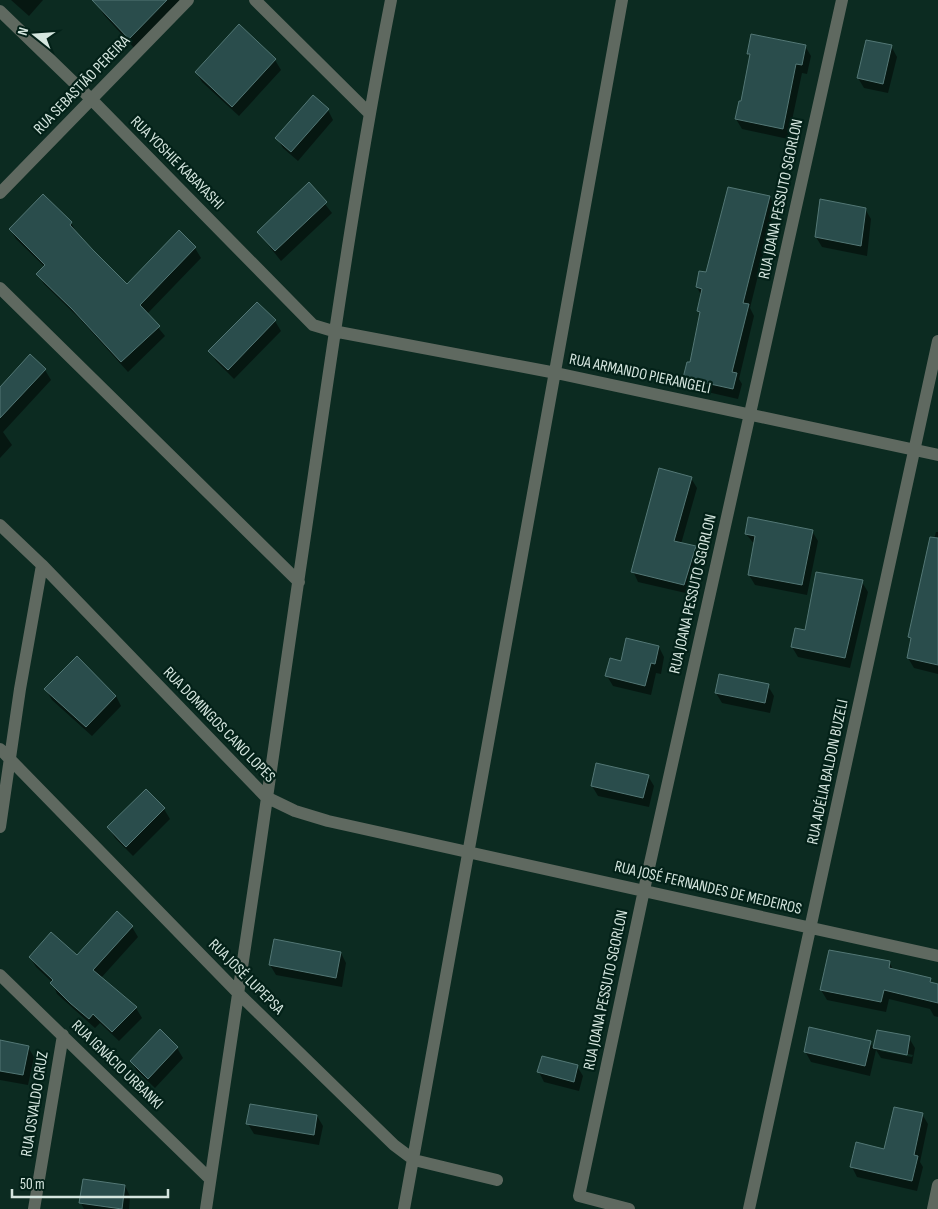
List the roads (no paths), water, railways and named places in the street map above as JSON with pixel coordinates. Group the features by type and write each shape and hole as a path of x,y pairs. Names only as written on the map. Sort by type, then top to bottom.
{"street":[{"name":"RUA SEBASTIÃO PEREIRA","path":"0,193 188,0"},
{"path":"255,0 368,113"},
{"path":"206,1209 239,994 333,331 368,113 391,0"},
{"path":"404,1209 622,0"},
{"name":"RUA JOANA PESSUTO SGORLON","path":"629,1209 579,1196 644,890 842,0"},
{"name":"RUA YOSHIE KABAYASHI","path":"0,11 91,99 313,325 333,331"},
{"path":"0,288 298,582"},
{"name":"RUA ARMANDO PIERANGELI","path":"333,331 556,373 938,455"},
{"name":"RUA ADÉLIA BALDON BUZELI","path":"749,1209 938,341"},
{"name":"RUA DOMINGOS CANO LOPES","path":"0,524 266,797 294,811 328,821 470,851"},
{"path":"0,828 42,565"},
{"name":"RUA JOSÉ LUPEPSA","path":"0,749 239,994 394,1145 414,1160 497,1180"},
{"name":"RUA JOSÉ FERNANDES DE MEDEIROS","path":"470,851 938,956"},
{"name":"RUA IGNÁCIO URBANKI","path":"0,975 63,1034 210,1179"},
{"name":"RUA OSVALDO CRUZ","path":"34,1209 63,1034"},
{"path":"933,1209 938,1185"}]}
